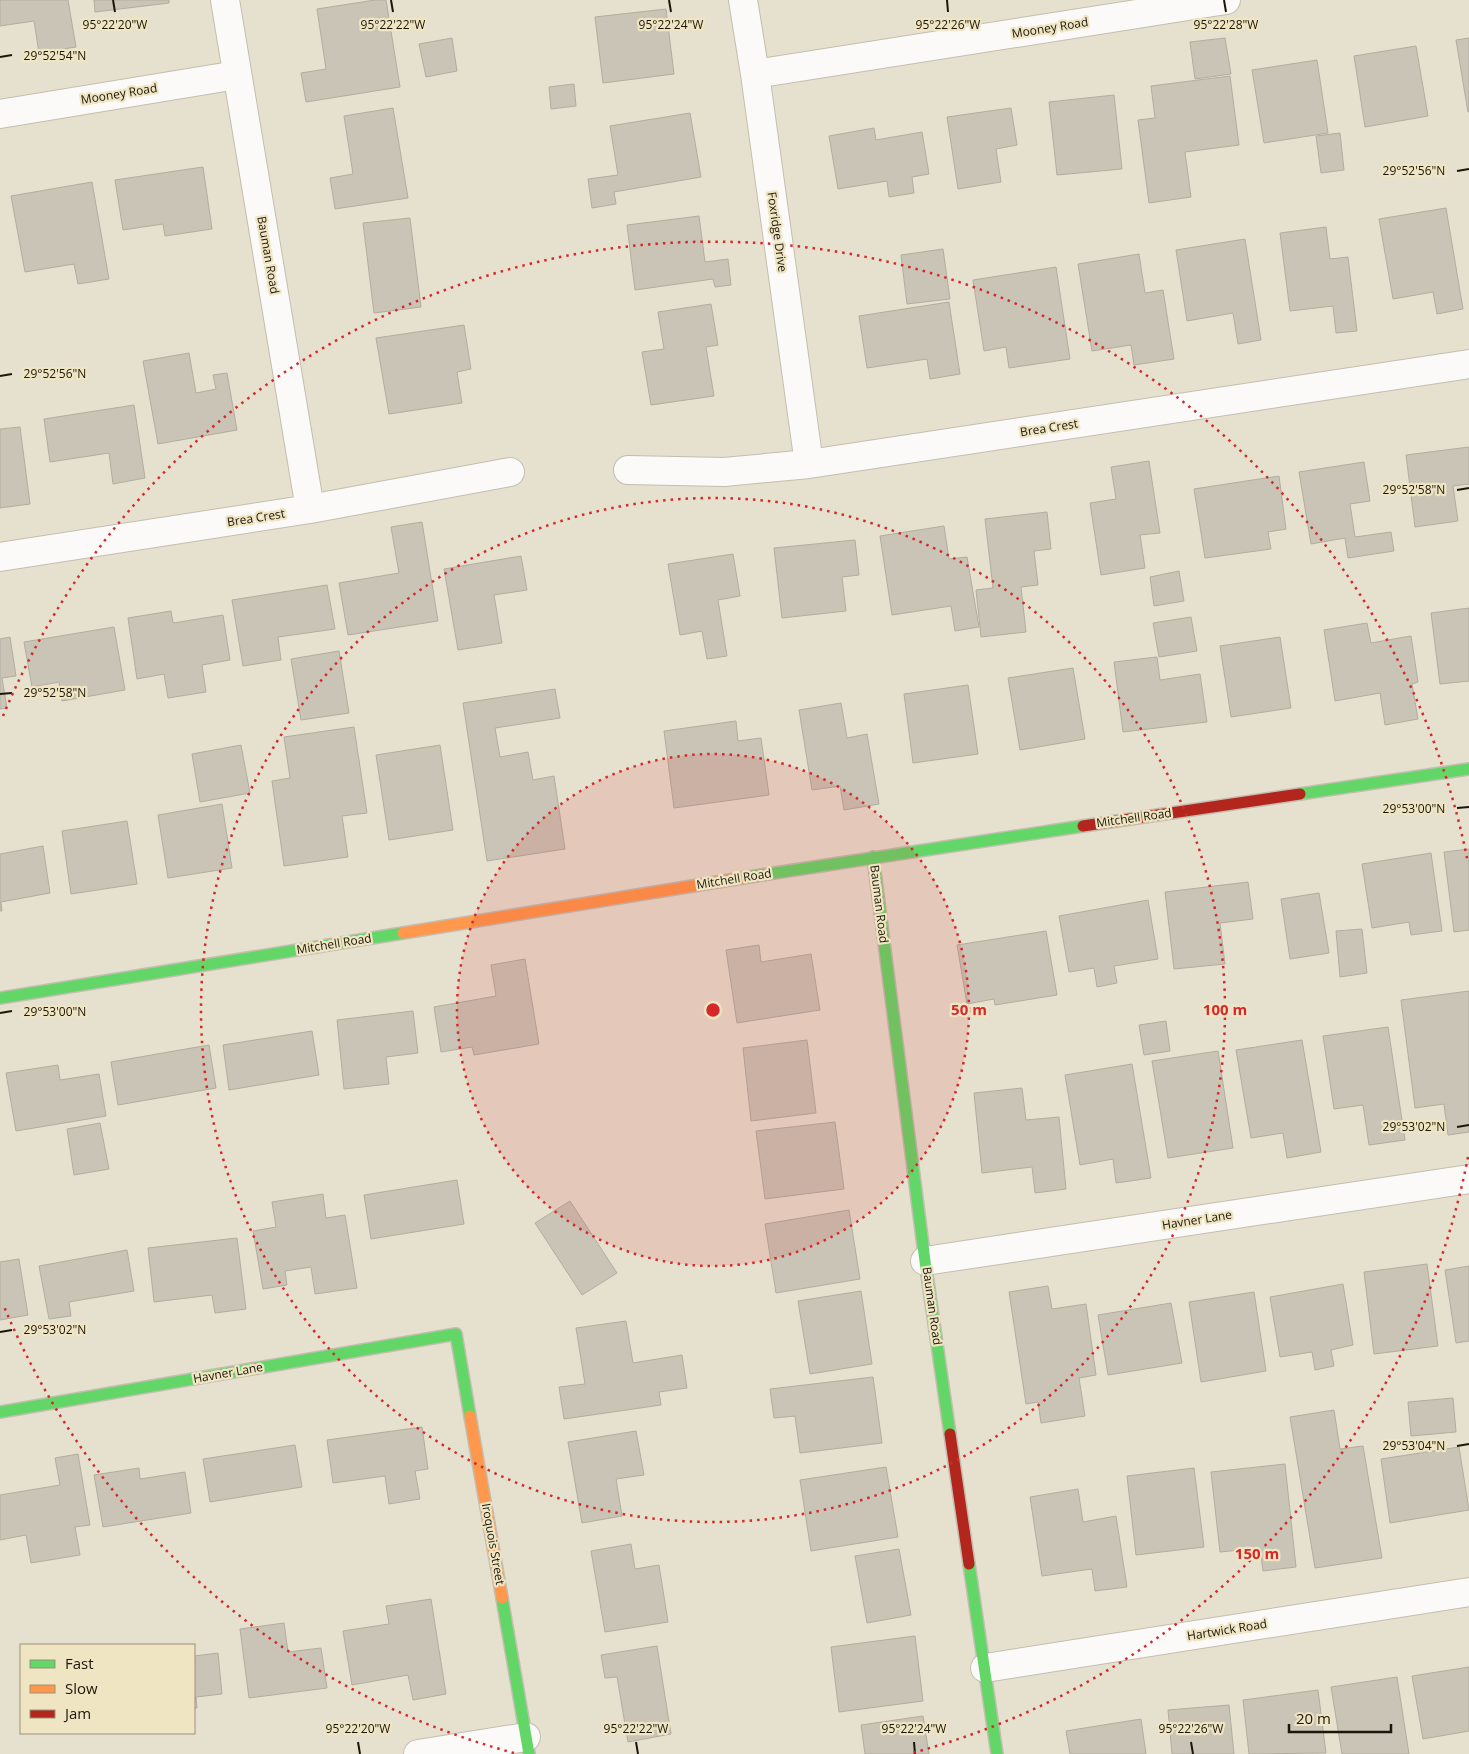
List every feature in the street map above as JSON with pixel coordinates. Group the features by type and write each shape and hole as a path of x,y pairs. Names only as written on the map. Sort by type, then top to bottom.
{"street":[{"name":"Bauman Road","path":"225,0 310,509"},
{"name":"Foxridge Drive","path":"743,0 809,464"},
{"name":"Mooney Road","path":"755,74 1226,0"},
{"name":"Mooney Road","path":"0,114 237,75"},
{"name":"Brea Crest","path":"628,470 724,472 809,464 1469,364"},
{"name":"Brea Crest","path":"0,557 310,509 510,472"},
{"name":"Mitchell Road","path":"0,998 873,857 1469,769"},
{"name":"Bauman Road","path":"873,857 925,1261 997,1754"},
{"name":"Havner Lane","path":"925,1261 1469,1179"},
{"name":"Havner Lane","path":"0,1412 456,1334"},
{"name":"Iroquois Street","path":"456,1334 528,1745"},
{"name":"Hartwick Road","path":"985,1668 1469,1592"},
{"path":"418,1754 528,1745"}],"building":[{"path":"0,0 68,0 76,47 39,53 34,21 0,26"},
{"path":"94,0 169,0 169,3 95,12"},
{"path":"386,0 400,87 306,102 301,73 326,69 317,9"},
{"path":"666,9 674,74 603,83 595,17"},
{"path":"452,38 457,71 426,77 419,44"},
{"path":"1225,38 1231,74 1195,79 1190,42"},
{"path":"1469,38 1469,112 1468,112 1456,40"},
{"path":"1416,46 1428,116 1365,127 1354,56"},
{"path":"1317,60 1328,133 1264,143 1252,70"},
{"path":"1230,76 1239,145 1185,152 1191,197 1149,203 1138,120 1155,118 1151,86"},
{"path":"574,84 576,106 551,109 549,87"},
{"path":"1114,95 1122,169 1057,175 1049,102"},
{"path":"393,108 408,198 335,209 330,178 353,174 344,116"},
{"path":"1011,108 1017,145 996,149 1001,182 958,189 947,117"},
{"path":"690,113 701,177 614,192 616,204 592,208 588,179 618,175 610,126"},
{"path":"874,128 876,140 922,132 929,174 912,177 914,193 889,197 887,181 838,189 829,136"},
{"path":"1340,133 1344,170 1321,173 1316,136"},
{"path":"203,167 212,229 165,236 163,224 123,230 115,180"},
{"path":"92,182 109,279 78,284 74,264 25,272 11,196"},
{"path":"1446,208 1463,309 1437,314 1433,292 1393,299 1379,219"},
{"path":"699,216 705,262 728,259 731,285 715,287 713,279 635,290 627,225"},
{"path":"410,218 421,307 374,313 363,223"},
{"path":"1326,227 1330,259 1348,257 1357,331 1336,333 1333,306 1290,311 1280,233"},
{"path":"1245,239 1261,340 1238,344 1233,313 1187,321 1176,250"},
{"path":"943,249 950,299 907,304 901,255"},
{"path":"1139,254 1145,293 1163,290 1174,359 1134,365 1131,345 1092,351 1078,264"},
{"path":"1056,267 1070,359 1009,368 1006,347 984,351 973,280"},
{"path":"949,302 960,374 930,379 927,359 867,368 859,316"},
{"path":"711,304 718,345 706,347 714,396 651,405 642,352 664,349 658,312"},
{"path":"464,325 471,369 457,372 462,403 389,414 376,338"},
{"path":"189,353 196,393 216,389 213,375 227,373 237,430 158,444 143,361"},
{"path":"134,405 145,478 113,484 109,453 50,462 44,419"},
{"path":"20,427 30,504 0,508 0,429"},
{"path":"1469,447 1469,484 1453,486 1458,521 1415,527 1406,455"},
{"path":"1149,461 1160,533 1140,535 1145,568 1101,575 1090,503 1116,499 1111,467"},
{"path":"1364,462 1370,501 1350,504 1355,537 1391,532 1394,551 1348,558 1345,538 1311,544 1299,472"},
{"path":"1279,476 1286,529 1268,532 1271,549 1205,558 1194,489"},
{"path":"1047,512 1051,549 1034,551 1038,585 1021,587 1026,632 981,637 976,590 993,588 985,519"},
{"path":"422,522 438,621 348,635 339,583 399,573 391,527"},
{"path":"944,526 949,559 967,557 979,627 955,631 951,606 892,615 880,536"},
{"path":"855,540 859,575 842,577 846,611 782,618 774,548"},
{"path":"733,554 740,596 718,600 727,656 707,659 702,631 680,635 668,564"},
{"path":"521,556 527,590 494,595 502,643 458,650 444,569"},
{"path":"1179,571 1184,601 1154,606 1150,577"},
{"path":"327,585 335,629 278,637 281,660 243,666 232,600"},
{"path":"1469,608 1469,681 1440,684 1431,613"},
{"path":"171,611 173,623 223,615 230,660 202,665 206,692 168,698 164,674 137,679 128,618"},
{"path":"1191,617 1197,651 1159,657 1153,623"},
{"path":"1367,623 1371,643 1411,636 1418,682 1412,684 1418,719 1385,725 1380,693 1335,701 1324,630"},
{"path":"114,627 125,690 62,701 59,682 32,687 24,642"},
{"path":"10,637 16,676 2,678 7,708 0,709 0,639"},
{"path":"1280,637 1291,708 1231,717 1220,646"},
{"path":"339,651 349,713 301,720 291,659"},
{"path":"1157,657 1160,680 1200,674 1207,722 1123,732 1114,662"},
{"path":"1073,668 1085,739 1020,750 1008,678"},
{"path":"968,685 978,754 913,763 904,694"},
{"path":"555,689 560,718 495,728 500,757 528,752 533,780 554,776 565,849 487,861 463,703"},
{"path":"841,703 847,738 867,734 879,804 844,810 840,786 812,790 799,710"},
{"path":"736,721 738,741 761,738 769,795 674,808 664,731"},
{"path":"354,727 367,813 342,816 348,857 284,866 272,781 290,778 284,737"},
{"path":"241,745 250,793 200,802 192,754"},
{"path":"440,745 453,830 389,840 376,755"},
{"path":"222,804 232,868 168,878 158,815"},
{"path":"127,821 137,884 71,894 62,831"},
{"path":"43,846 50,893 1,902 2,911 0,911 0,854"},
{"path":"1469,849 1469,930 1454,932 1444,852"},
{"path":"1431,853 1442,931 1411,935 1409,922 1372,928 1362,864"},
{"path":"1248,882 1253,919 1220,923 1225,964 1174,969 1165,892"},
{"path":"1319,893 1329,953 1290,959 1281,899"},
{"path":"1148,900 1158,959 1114,966 1117,983 1097,987 1094,968 1069,972 1059,916"},
{"path":"1362,929 1367,973 1340,977 1336,931"},
{"path":"1046,931 1057,995 995,1005 994,999 967,1004 957,945"},
{"path":"759,945 761,962 811,954 820,1010 737,1023 726,950"},
{"path":"525,959 539,1044 474,1055 472,1047 441,1052 434,1007 496,996 491,965"},
{"path":"1469,991 1469,1132 1448,1135 1444,1104 1415,1108 1401,1000"},
{"path":"413,1011 418,1053 386,1057 389,1084 344,1089 337,1020"},
{"path":"1166,1021 1170,1051 1144,1055 1139,1025"},
{"path":"1388,1027 1405,1140 1369,1145 1363,1105 1334,1109 1323,1036"},
{"path":"312,1031 319,1075 229,1090 223,1045"},
{"path":"807,1040 816,1113 751,1121 743,1048"},
{"path":"1302,1040 1321,1152 1287,1158 1283,1133 1251,1138 1236,1050"},
{"path":"209,1045 216,1088 118,1105 111,1062"},
{"path":"1218,1051 1233,1148 1168,1158 1152,1061"},
{"path":"1132,1064 1151,1178 1116,1183 1113,1159 1080,1165 1065,1075"},
{"path":"58,1065 60,1080 99,1074 106,1116 16,1131 6,1073"},
{"path":"1022,1088 1026,1120 1059,1117 1066,1189 1035,1193 1032,1167 982,1173 974,1093"},
{"path":"835,1122 844,1189 765,1199 756,1131"},
{"path":"100,1123 109,1169 74,1175 67,1129"},
{"path":"457,1180 464,1224 371,1239 364,1195"},
{"path":"323,1194 326,1218 345,1215 357,1288 315,1294 311,1267 285,1271 287,1285 263,1289 253,1231 276,1227 272,1202"},
{"path":"570,1201 617,1273 582,1295 535,1223"},
{"path":"849,1210 860,1279 776,1293 765,1224"},
{"path":"237,1238 246,1309 215,1313 212,1295 154,1302 148,1248"},
{"path":"127,1250 134,1291 69,1302 71,1316 49,1319 39,1266"},
{"path":"19,1259 28,1315 0,1320 0,1262"},
{"path":"1427,1264 1438,1346 1374,1354 1364,1272"},
{"path":"1469,1266 1469,1341 1456,1343 1445,1270"},
{"path":"1343,1284 1353,1345 1331,1350 1334,1366 1315,1370 1312,1352 1280,1357 1270,1297"},
{"path":"1048,1286 1052,1309 1086,1304 1096,1375 1079,1378 1085,1416 1041,1423 1038,1402 1026,1404 1009,1292"},
{"path":"861,1291 872,1364 810,1374 798,1301"},
{"path":"1254,1292 1266,1371 1201,1382 1189,1302"},
{"path":"1171,1303 1182,1363 1108,1375 1098,1315"},
{"path":"626,1321 633,1363 682,1355 687,1388 659,1392 661,1405 564,1419 559,1387 585,1384 576,1328"},
{"path":"873,1377 882,1443 800,1453 795,1416 774,1418 770,1389"},
{"path":"1453,1398 1456,1432 1411,1436 1408,1402"},
{"path":"1334,1410 1340,1449 1363,1446 1382,1558 1315,1568 1290,1417"},
{"path":"422,1427 428,1469 415,1471 420,1499 389,1504 385,1476 333,1483 327,1440"},
{"path":"636,1431 644,1475 616,1479 622,1516 582,1523 568,1442"},
{"path":"295,1445 302,1487 210,1502 203,1459"},
{"path":"1459,1447 1469,1510 1390,1523 1381,1459"},
{"path":"78,1454 90,1525 75,1527 80,1555 31,1563 26,1535 0,1540 0,1495 60,1485 55,1458"},
{"path":"1285,1464 1296,1567 1263,1571 1260,1548 1220,1552 1211,1472"},
{"path":"886,1467 898,1537 811,1551 800,1480"},
{"path":"139,1468 140,1479 185,1472 191,1513 103,1527 94,1475"},
{"path":"1194,1468 1204,1547 1136,1555 1127,1476"},
{"path":"1078,1489 1083,1522 1116,1516 1127,1587 1095,1591 1092,1569 1042,1576 1030,1497"},
{"path":"631,1544 635,1569 659,1565 668,1622 605,1632 591,1551"},
{"path":"899,1549 911,1615 867,1623 855,1556"},
{"path":"431,1599 446,1694 413,1700 408,1675 352,1685 343,1631 389,1624 386,1606"},
{"path":"284,1623 288,1652 321,1648 327,1688 249,1698 240,1629"},
{"path":"915,1636 923,1701 839,1712 831,1647"},
{"path":"657,1646 671,1734 628,1742 617,1677 605,1678 601,1655"},
{"path":"218,1653 222,1694 196,1697 197,1708 195,1708 195,1656"},
{"path":"1469,1667 1469,1731 1423,1739 1412,1676"},
{"path":"1397,1677 1409,1754 1342,1754 1331,1687"},
{"path":"1318,1690 1326,1753 1249,1754 1243,1700"},
{"path":"1229,1705 1234,1754 1172,1754 1168,1710"},
{"path":"923,1716 929,1754 865,1754 861,1725"},
{"path":"1141,1719 1146,1754 1070,1754 1066,1731"}],"traffic: fast":[{"path":"1300,794 1469,769"},
{"path":"742,878 1083,826"},
{"path":"873,857 925,1261 950,1434"},
{"path":"0,998 403,933"},
{"path":"0,1412 456,1334 470,1416"},
{"path":"969,1564 997,1754"},
{"path":"502,1598 529,1754"}],"traffic: slow":[{"path":"403,933 742,878"},
{"path":"470,1416 502,1598"}],"traffic: jam":[{"path":"1083,826 1300,794"},
{"path":"950,1434 969,1564"}]}
